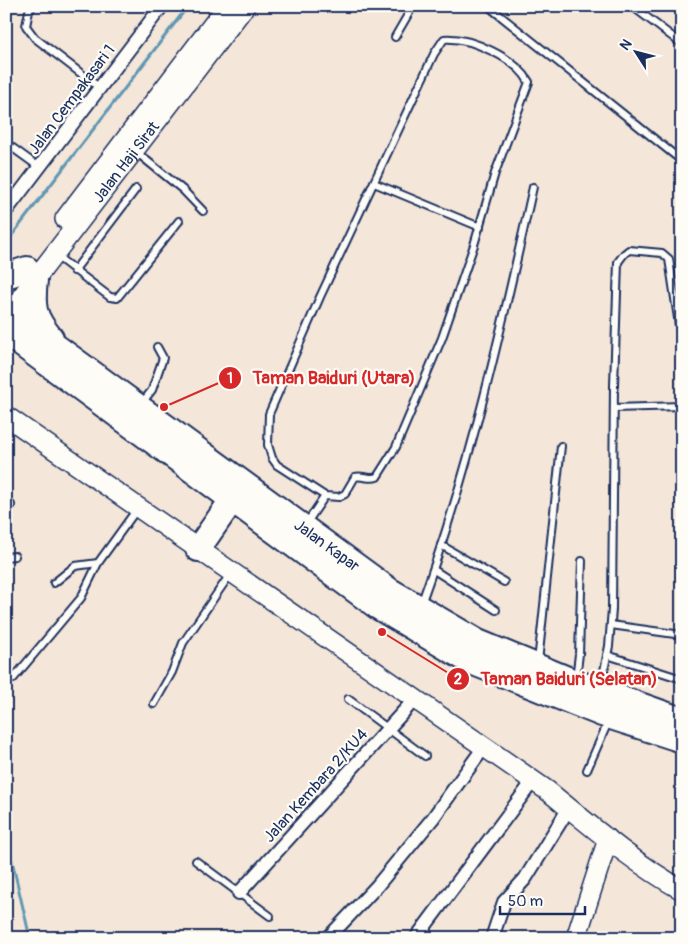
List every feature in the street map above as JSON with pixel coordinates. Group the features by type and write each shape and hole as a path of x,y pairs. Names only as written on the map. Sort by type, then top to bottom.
{"highway":[{"path":"23,275 33,300 38,322 61,350"},
{"name":"Jalan Kapar","path":"7,314 61,350 134,414 227,507 378,607 461,656 486,668 611,717 682,740"},
{"name":"Jalan Kapar","path":"7,314 134,414 304,528 389,590 478,642 576,682 682,720"},
{"path":"203,542 227,507"}],"street":[{"name":"Jalan Cempakasari 1","path":"6,211 162,6"},
{"name":"Jalan Haji Sirat","path":"7,314 23,275 228,6"},
{"name":"Jalan Haji Sirat","path":"23,275 54,255 245,6"},
{"path":"6,416 138,507 203,542 232,572 533,781 608,839 682,890"},
{"name":"Jalan Kembara 2/KU4","path":"239,893 415,699"},
{"path":"328,938 377,886 433,818 484,747"},
{"path":"416,938 533,781"},
{"path":"492,938 504,902 525,879 569,808"},
{"path":"576,938 608,839"}],"lane":[{"path":"33,6 29,11 26,26 35,38 100,88"},
{"path":"395,37 413,6"},
{"path":"488,6 682,161"},
{"path":"632,6 682,44"},
{"path":"444,39 470,42 505,59 523,72 528,82 495,173 480,227 442,338 396,447 377,477 359,476 355,478 345,494 339,497 325,496 277,465 272,458 268,446 269,414 320,297 374,183 434,54 444,39"},
{"path":"6,142 39,167"},
{"path":"134,151 183,190 203,211"},
{"path":"374,183 480,227"},
{"path":"420,608 434,570 468,452 492,362 533,186"},
{"path":"74,271 136,189"},
{"path":"54,255 110,297 118,298 179,221"},
{"path":"600,691 611,625 618,262 629,250 662,253 669,259 682,345"},
{"path":"134,414 152,390 160,368 163,358 157,347"},
{"path":"614,408 682,406"},
{"path":"538,666 561,446"},
{"path":"304,528 325,496"},
{"path":"6,680 13,679 81,598 98,563 138,507"},
{"path":"441,545 504,582"},
{"path":"6,557 15,556"},
{"path":"576,682 580,644 582,561"},
{"path":"54,583 75,566 98,563"},
{"path":"434,570 496,610"},
{"path":"154,704 172,672 183,643 232,572"},
{"path":"611,625 682,635"},
{"path":"607,655 682,679"},
{"path":"348,699 425,756"},
{"path":"587,770 611,717"},
{"path":"196,861 270,916"}],"waterway":[{"path":"6,243 188,6"},
{"path":"6,835 30,938"}],"place":[{"name":"Taman Baiduri (Utara)","path":"164,407"},
{"name":"Taman Baiduri (Selatan)","path":"382,632"}]}
